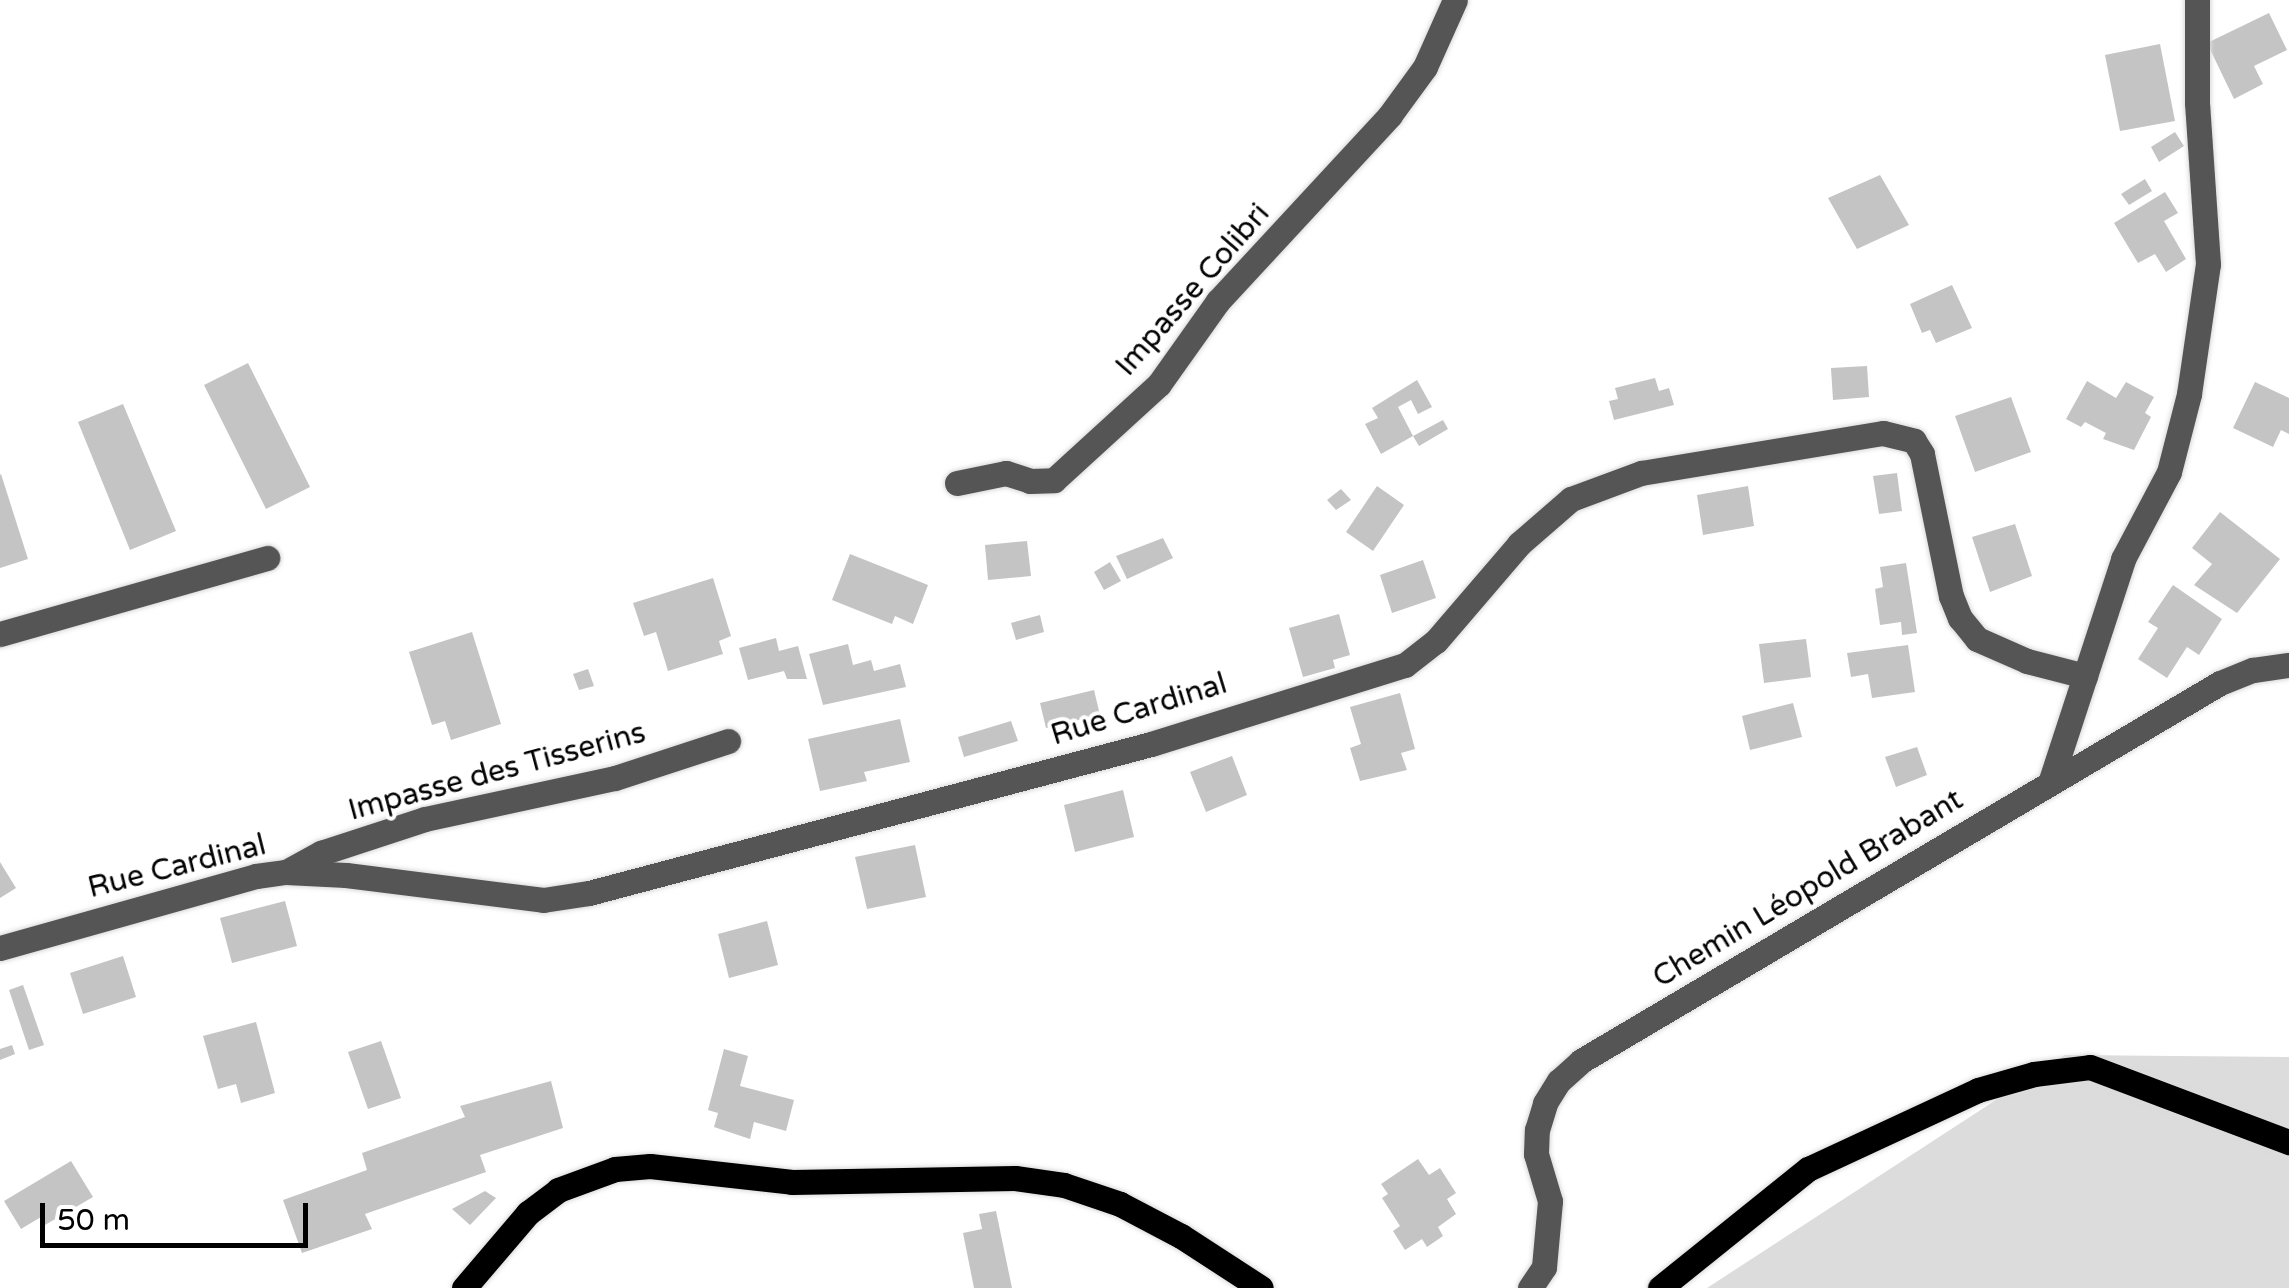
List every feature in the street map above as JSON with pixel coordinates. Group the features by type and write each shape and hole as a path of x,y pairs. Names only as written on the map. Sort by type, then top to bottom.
{"main road":[{"path":"1660,1288 1808,1169 1978,1090 2034,1074 2090,1067 2289,1142"},
{"path":"464,1288 528,1213 558,1190 616,1169 650,1166 792,1182 1015,1178 1064,1185 1120,1204 1181,1236 1261,1288"}],"street":[{"name":"Impasse Colibri","path":"957,483 1006,473 1030,482 1054,480 1159,384 1218,301 1390,115 1425,67 1455,0"},
{"path":"2050,783 2123,559 2169,472 2203,316 2208,264 2197,103 2197,0"},
{"name":"Rue Cardinal","path":"0,948 256,876 286,872 346,875 543,900 589,893 1151,744 1405,665 1436,641 1518,544 1571,499 1642,473 1883,434 1914,440 1922,454 1951,596 1977,639 2027,661 2085,676"},
{"path":"0,634 267,558"},
{"name":"Chemin Léopold Brabant","path":"1530,1288 1544,1267 1550,1201 1536,1154 1538,1130 1545,1104 1558,1082 1582,1061 2220,683 2253,670 2289,664"},
{"name":"Impasse des Tisserins","path":"286,872 321,853 425,818 615,778 728,741"}],"shaded area":[{"path":"2065,1055 2289,1057 2289,1288 1707,1288"}],"building":[{"path":"2269,13 2287,50 2254,66 2263,84 2234,99 2207,43"},
{"path":"2160,44 2175,121 2120,131 2105,55"},
{"path":"2175,132 2184,146 2159,162 2151,147"},
{"path":"1880,175 1909,225 1857,249 1828,198"},
{"path":"2145,179 2152,191 2129,205 2121,194"},
{"path":"2165,192 2178,213 2164,221 2186,259 2166,272 2155,254 2138,263 2114,223"},
{"path":"1952,285 1972,328 1936,343 1930,330 1922,333 1910,304"},
{"path":"248,363 310,487 266,509 204,385"},
{"path":"1867,366 1869,397 1833,400 1831,368"},
{"path":"1655,378 1659,391 1669,388 1674,405 1614,420 1609,401 1618,399 1615,388"},
{"path":"1417,380 1432,407 1418,414 1411,400 1398,407 1413,436 1381,454 1365,424 1378,418 1372,408"},
{"path":"2087,381 2116,398 2126,382 2154,397 2145,413 2151,417 2134,450 2103,439 2106,433 2085,422 2081,427 2066,419"},
{"path":"2255,382 2289,398 2289,434 2281,430 2273,447 2233,428"},
{"path":"2011,397 2031,452 1975,472 1955,416"},
{"path":"123,404 176,531 130,550 78,422"},
{"path":"1443,420 1448,429 1419,446 1413,436"},
{"path":"1897,473 1902,511 1879,514 1873,476"},
{"path":"0,475 28,559 0,568"},
{"path":"1377,486 1404,505 1373,551 1346,532"},
{"path":"1748,486 1754,526 1703,535 1697,495"},
{"path":"1341,489 1351,500 1336,510 1327,500"},
{"path":"2220,512 2280,559 2237,613 2194,585 2212,564 2192,548"},
{"path":"2015,524 2032,576 1990,592 1972,537"},
{"path":"1163,538 1173,558 1127,579 1116,556"},
{"path":"1027,541 1031,576 988,580 985,545"},
{"path":"850,554 928,585 913,624 895,616 892,624 832,600"},
{"path":"1423,560 1436,598 1392,613 1380,575"},
{"path":"1110,562 1121,581 1104,590 1094,572"},
{"path":"1906,563 1917,633 1902,635 1901,622 1880,625 1875,589 1883,587 1880,567"},
{"path":"713,578 731,636 719,641 723,654 668,671 656,632 644,636 633,603"},
{"path":"2173,585 2222,619 2199,655 2187,647 2167,678 2138,659 2158,628 2148,622"},
{"path":"1339,614 1350,655 1333,660 1335,668 1303,677 1289,628"},
{"path":"1040,615 1044,632 1016,640 1011,623"},
{"path":"472,632 501,724 451,740 445,721 432,725 409,652"},
{"path":"776,638 779,651 798,646 807,679 787,679 784,671 748,680 739,648"},
{"path":"1806,639 1811,677 1764,683 1759,644"},
{"path":"848,644 853,665 871,660 874,671 900,664 906,687 823,705 809,654"},
{"path":"1908,645 1915,692 1872,698 1868,674 1851,677 1847,653"},
{"path":"588,669 594,686 579,690 573,674"},
{"path":"1094,690 1100,715 1046,728 1040,703"},
{"path":"1400,693 1415,749 1401,753 1407,770 1360,781 1350,748 1361,744 1350,707"},
{"path":"1793,703 1802,737 1750,750 1742,716"},
{"path":"900,719 910,762 864,772 867,781 820,791 808,739"},
{"path":"1011,721 1018,741 964,757 958,737"},
{"path":"1917,747 1927,775 1896,787 1885,757"},
{"path":"1232,756 1247,795 1206,812 1190,772"},
{"path":"1123,790 1134,837 1075,852 1064,805"},
{"path":"915,845 926,897 867,909 855,857"},
{"path":"0,862 16,888 0,898"},
{"path":"285,901 297,946 232,963 220,918"},
{"path":"767,921 778,965 729,978 718,934"},
{"path":"123,956 136,997 83,1014 70,973"},
{"path":"23,985 44,1045 29,1050 9,990"},
{"path":"256,1022 275,1093 241,1103 236,1084 218,1089 203,1036"},
{"path":"381,1041 401,1098 368,1109 348,1052"},
{"path":"12,1045 15,1054 0,1060 0,1049"},
{"path":"724,1049 748,1056 740,1086 794,1100 786,1131 754,1122 750,1139 714,1127 718,1113 708,1110"},
{"path":"551,1081 563,1128 480,1155 486,1172 365,1214 372,1229 302,1253 283,1200 367,1170 362,1153 465,1117 460,1106"},
{"path":"1418,1159 1429,1175 1440,1168 1456,1193 1447,1199 1456,1214 1438,1227 1443,1236 1427,1247 1422,1239 1405,1250 1393,1231 1400,1226 1382,1198 1388,1194 1381,1184"},
{"path":"71,1161 93,1197 45,1225 41,1217 21,1229 4,1201"},
{"path":"485,1191 496,1198 470,1225 452,1209"},
{"path":"996,1211 1012,1288 974,1288 963,1233 982,1229 979,1214"}]}
